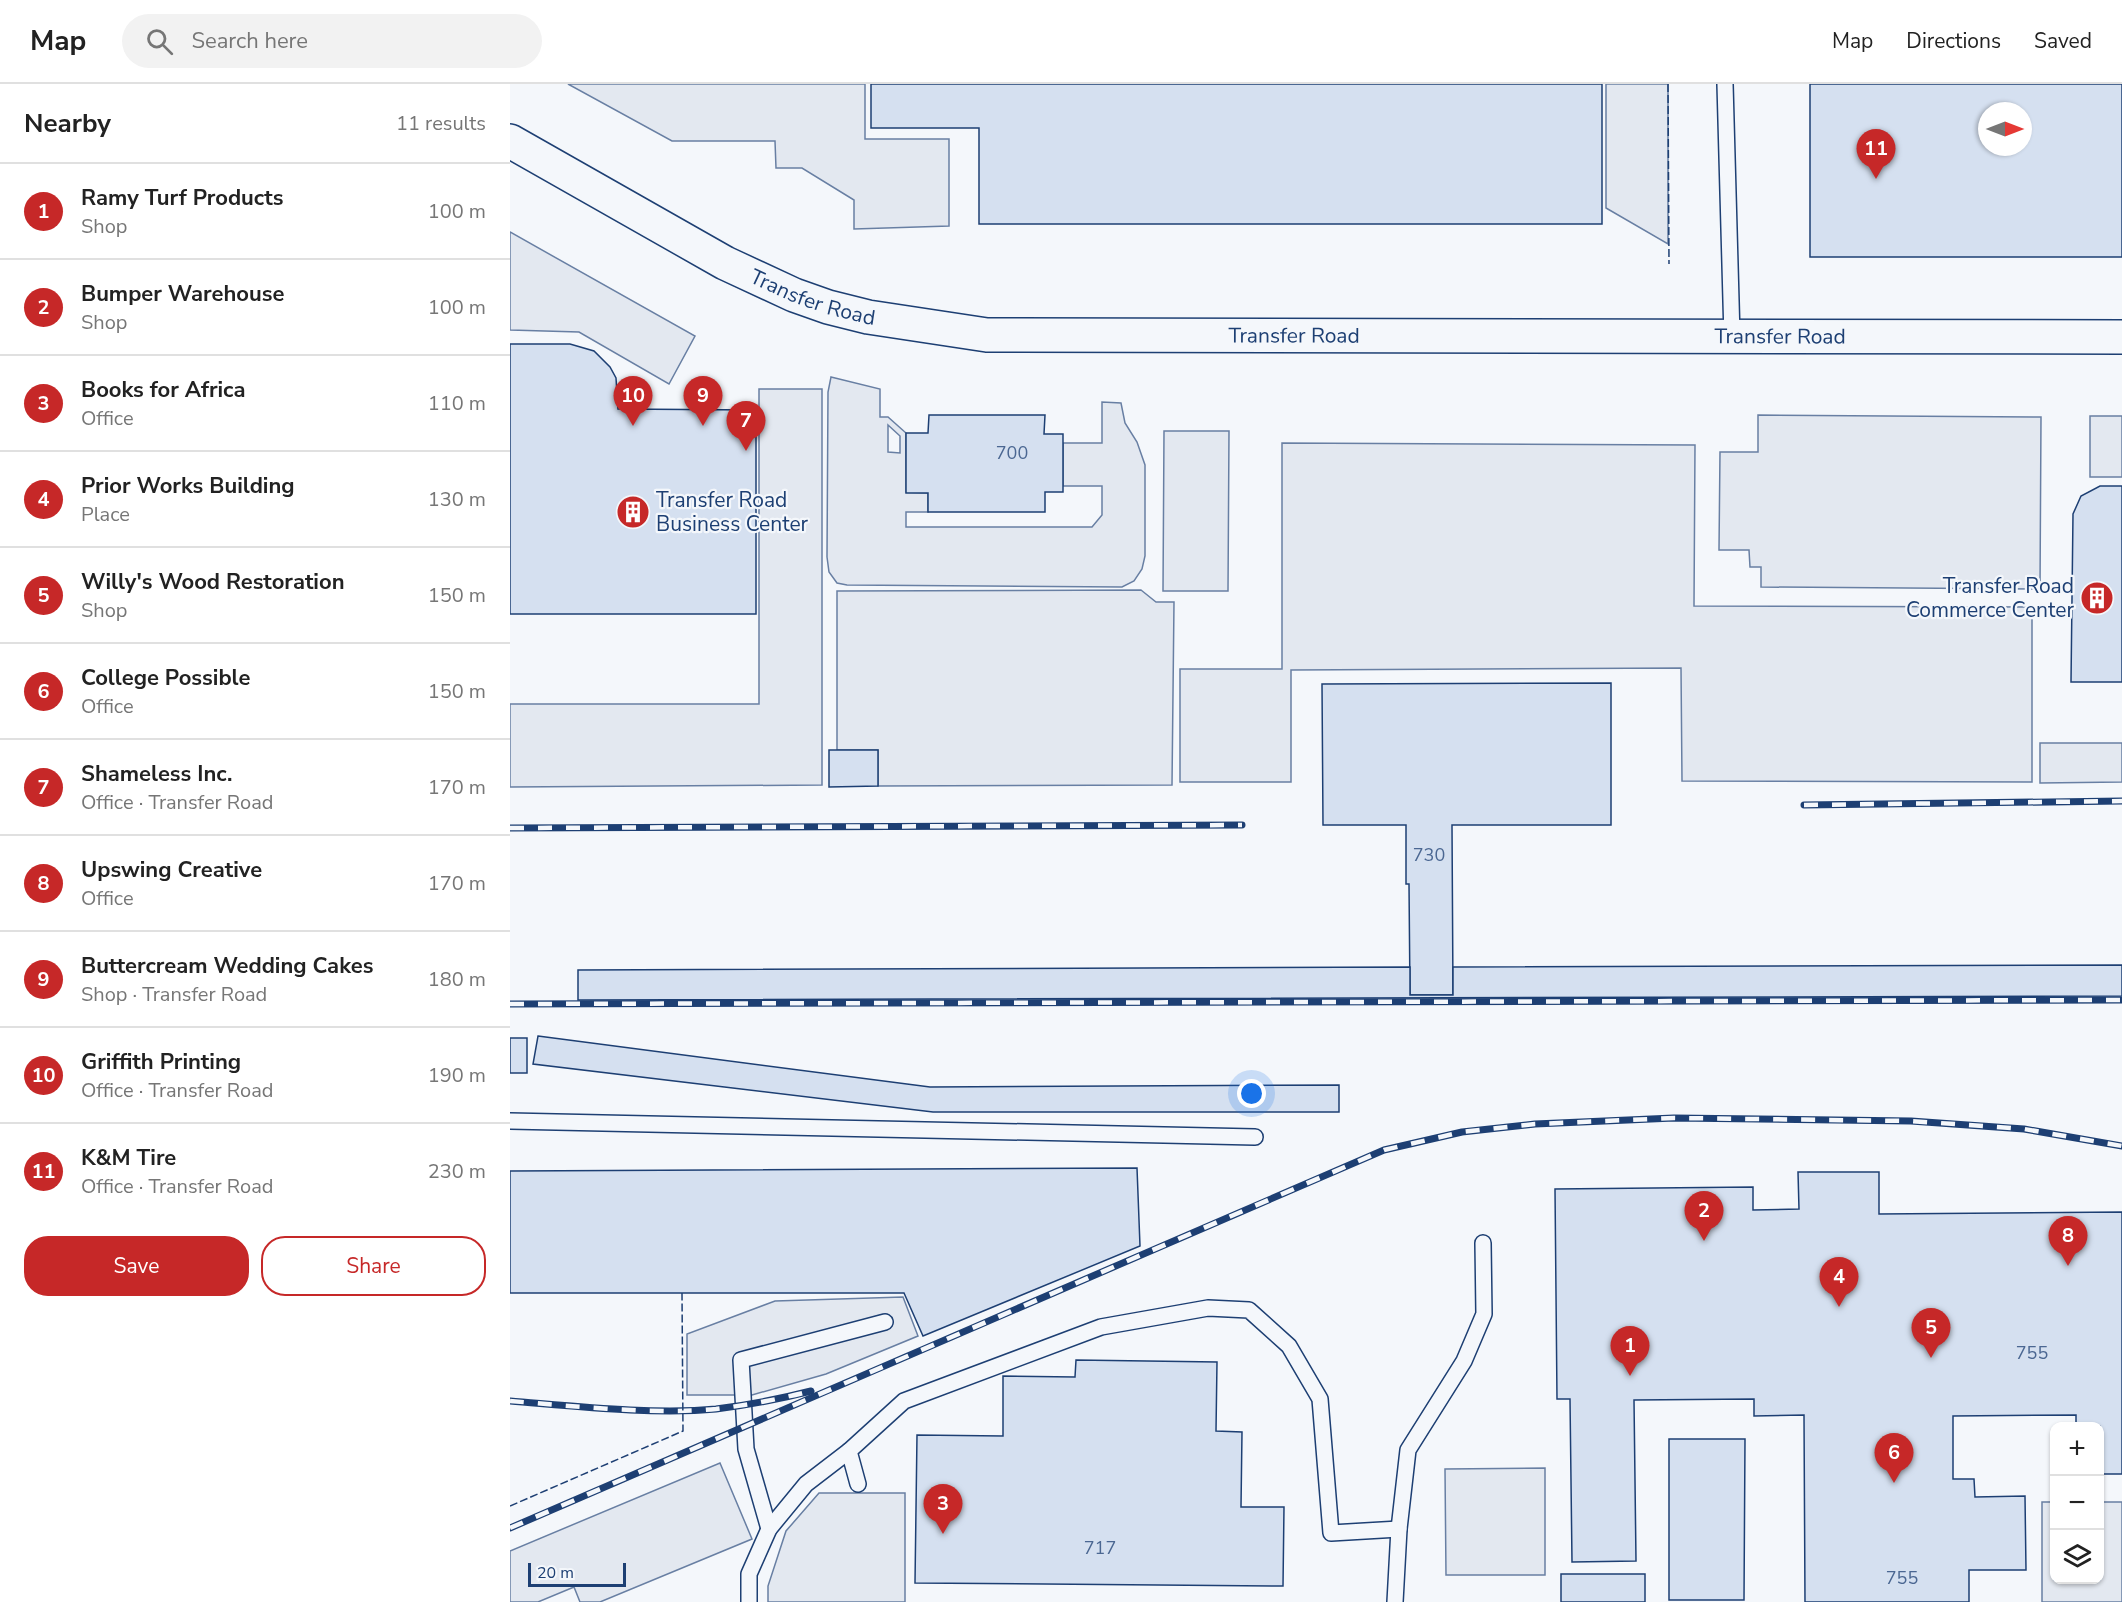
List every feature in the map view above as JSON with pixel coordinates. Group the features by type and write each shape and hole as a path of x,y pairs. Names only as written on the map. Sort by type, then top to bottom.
{"main road":[{"name":"Transfer Road","path":"510,141 725,263 794,295 828,308 928,327 999,335 2122,337"}],"lane":[{"path":"1725,84 1732,337"},
{"path":"510,1121 1255,1137"},
{"path":"1395,1602 1399,1530 1408,1450 1464,1361 1484,1314 1483,1243"},
{"path":"749,1602 749,1574 769,1529 806,1484 849,1451 904,1401 1101,1327 1208,1308 1249,1310 1290,1346 1320,1399 1331,1533 1399,1530"},
{"path":"769,1529 747,1449 741,1360 885,1322"},
{"path":"849,1451 858,1484"}],"shaded area":[{"path":"568,84 865,84 865,139 949,139 949,226 854,229 854,200 802,168 776,168 775,141 672,141"},
{"path":"1606,84 1668,84 1668,244 1606,208"},
{"path":"510,232 695,336 669,384 579,332 510,330"},
{"path":"831,377 880,389 880,417 888,417 906,433 906,492 928,493 928,512 906,512 906,527 1092,527 1102,515 1102,486 1063,486 1063,443 1102,443 1102,402 1121,403 1125,423 1137,442 1145,465 1145,556 1142,569 1134,581 1122,587 847,585 837,583 829,572 827,557 828,392","holes":["888,425 900,436 900,453 888,452"]},
{"path":"759,389 822,389 822,785 510,787 510,704 759,704"},
{"path":"1758,415 2041,417 2040,589 1761,587 1761,567 1750,567 1749,550 1719,550 1720,452 1758,452"},
{"path":"2090,416 2122,416 2122,477 2090,477"},
{"path":"1164,431 1229,431 1228,591 1163,591"},
{"path":"1282,443 1695,445 1694,606 2032,607 2032,782 1682,781 1681,668 1291,670 1291,782 1180,782 1180,669 1282,669"},
{"path":"1141,590 1156,602 1174,602 1172,785 878,786 878,750 837,750 837,591"},
{"path":"2040,743 2122,743 2122,782 2040,783"},
{"path":"903,1297 918,1336 826,1374 752,1395 687,1395 687,1334 775,1301"},
{"path":"720,1463 752,1539 600,1602 580,1602 574,1587 538,1602 510,1602 510,1551"},
{"path":"1545,1468 1545,1575 1446,1575 1445,1469"},
{"path":"819,1493 905,1493 905,1602 768,1602 768,1586 786,1531"},
{"path":"2042,1502 2050,1502 2050,1584 2104,1584 2104,1502 2122,1502 2122,1602 2042,1602"}],"building":[{"path":"871,84 1602,84 1602,224 979,224 979,128 871,128"},
{"path":"1810,84 2122,84 2122,257 1810,257"},
{"name":"Transfer Road Business Center","path":"510,344 570,344 594,351 610,367 616,378 618,409 756,410 756,614 510,614"},
{"path":"929,415 1045,415 1044,434 1063,434 1063,492 1045,492 1045,512 928,512 928,493 906,493 906,433 928,433"},
{"name":"Transfer Road Commerce Center","path":"2100,486 2122,486 2122,682 2071,682 2073,514 2081,496"},
{"path":"1611,683 1611,825 1452,825 1453,995 1410,995 1406,825 1323,825 1322,684"},
{"path":"829,750 878,750 878,786 829,787"},
{"path":"2122,965 2122,996 578,1000 578,970 1410,967 1410,995 1453,995 1453,967"},
{"path":"538,1036 930,1087 1339,1085 1339,1112 933,1112 533,1064"},
{"path":"510,1038 527,1038 527,1073 510,1073"},
{"path":"1137,1168 1140,1246 923,1336 904,1293 510,1293 510,1171"},
{"path":"1798,1172 1879,1172 1879,1214 2122,1212 2122,1474 2104,1474 2104,1422 2076,1422 2076,1415 1953,1416 1953,1479 1974,1479 1975,1497 2025,1496 2026,1570 1969,1570 1969,1602 1805,1602 1804,1415 1754,1416 1754,1399 1634,1400 1636,1561 1572,1562 1570,1399 1557,1399 1555,1189 1753,1187 1753,1210 1799,1209"},
{"path":"1076,1360 1217,1362 1216,1431 1242,1432 1241,1507 1284,1507 1283,1586 915,1583 917,1435 1003,1436 1003,1376 1075,1377"},
{"path":"1669,1439 1745,1439 1744,1600 1669,1600"},
{"path":"1561,1574 1645,1574 1645,1602 1561,1602"}],"railway":[{"path":"1804,805 2122,801"},
{"path":"510,828 1242,825"},
{"path":"510,1004 2122,1000"},
{"path":"510,1528 1384,1150 1462,1132 1535,1124 1674,1118 1911,1121 2024,1129 2122,1146"},
{"path":"510,1401 614,1409 692,1411 752,1404 811,1391"}],"fence":[{"path":"1668,84 1669,264"},
{"path":"510,1506 683,1431 682,1293"}],"place":[{"name":"K&M Tire","path":"1876,179"},
{"name":"Griffith Printing","path":"633,426"},
{"name":"Buttercream Wedding Cakes","path":"703,426"},
{"name":"Shameless Inc.","path":"746,451"},
{"name":"Transfer Road Business Center","path":"633,512"},
{"name":"Transfer Road Commerce Center","path":"2097,598"},
{"name":"Bumper Warehouse","path":"1704,1241"},
{"name":"Upswing Creative","path":"2068,1266"},
{"name":"Prior Works Building","path":"1839,1307"},
{"name":"Willy's Wood Restoration","path":"1931,1358"},
{"name":"Ramy Turf Products","path":"1630,1376"},
{"name":"College Possible","path":"1894,1483"},
{"name":"Books for Africa","path":"943,1534"}]}
